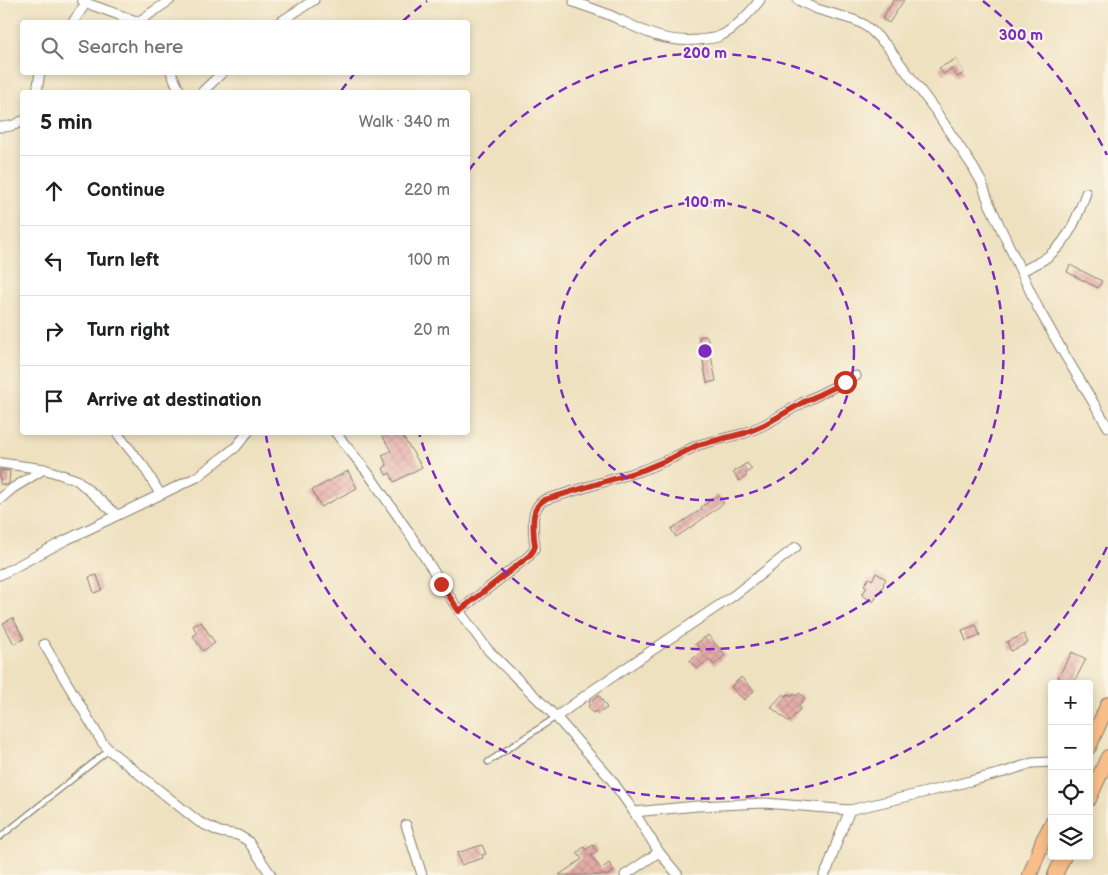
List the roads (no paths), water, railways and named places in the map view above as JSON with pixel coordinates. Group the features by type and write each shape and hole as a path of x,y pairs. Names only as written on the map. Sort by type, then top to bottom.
{"highway":[{"path":"1093,738 1108,704"},
{"path":"1093,792 1105,772 1108,757"},
{"path":"1030,875 1048,831"},
{"path":"1055,875 1062,860"}],"street":[{"path":"141,20 170,0"},
{"path":"283,20 314,0"},
{"path":"574,2 613,16 661,38 685,41 722,36 737,24 760,0"},
{"path":"798,0 817,10 854,20 872,30 888,47 935,110 982,183 1038,308 1108,427"},
{"path":"74,20 84,1 133,20"},
{"path":"37,90 40,75"},
{"path":"172,75 179,90"},
{"path":"204,90 220,75"},
{"path":"0,127 9,127 20,123"},
{"path":"1022,271 1051,255 1064,241 1079,214 1086,193"},
{"path":"459,611 529,556 535,546 534,512 536,506 544,500 643,470 698,445 745,433 764,425 802,403 856,376"},
{"path":"118,435 144,467 160,494"},
{"path":"0,575 64,541 197,477 236,447 246,435"},
{"path":"337,435 406,528 459,611 488,650 556,717 611,779 659,852 678,875"},
{"path":"0,463 44,469 77,480 116,516"},
{"path":"0,498 44,469"},
{"path":"556,717 733,596 796,547"},
{"path":"44,644 102,742 109,750 199,822 220,832 238,835 248,841 271,875"},
{"path":"634,812 697,806 765,803 850,810 1005,772 1032,763 1048,762"},
{"path":"824,875 850,810"},
{"path":"406,825 422,875"},
{"path":"625,875 659,852"}],"lane":[{"path":"488,762 556,717"},
{"path":"0,837 109,750"}]}
